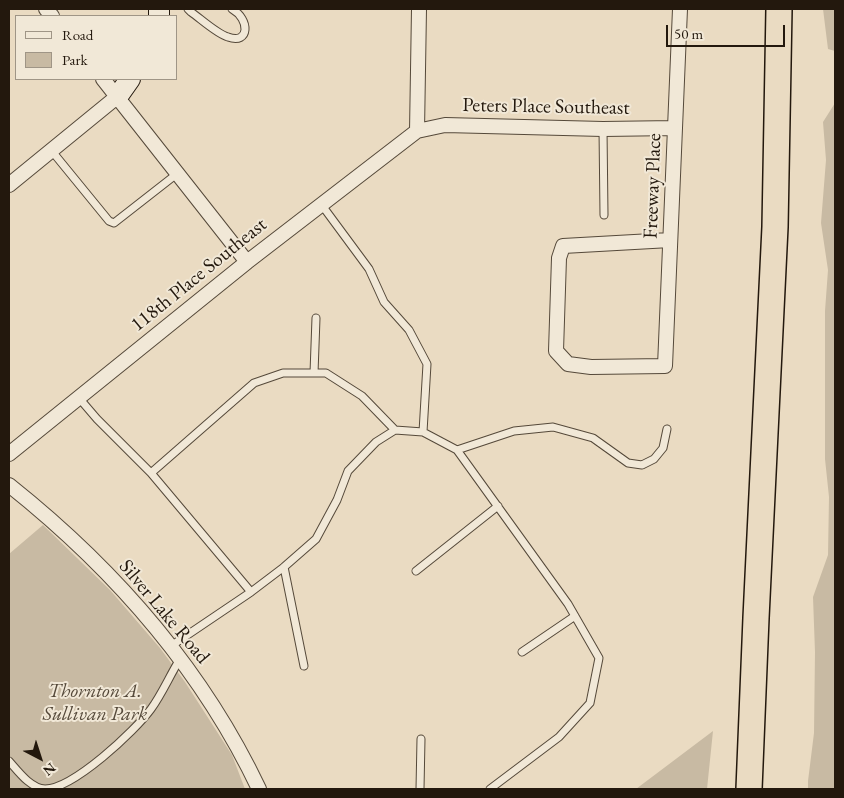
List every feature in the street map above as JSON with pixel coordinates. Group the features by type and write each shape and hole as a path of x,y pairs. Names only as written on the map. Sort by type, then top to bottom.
{"highway":[{"path":"749,789 775,227 779,9"}],"street":[{"path":"417,131 419,9"},
{"name":"Freeway Place","path":"670,240 563,246 559,258 556,351 568,364 591,367 665,366 680,9"},
{"path":"104,80 247,262"},
{"path":"9,185 118,96 129,80"},
{"name":"Peters Place Southeast","path":"417,131 445,125 603,129 675,128"},
{"name":"118th Place Southeast","path":"9,454 247,262 417,131"},
{"name":"Silver Lake Road","path":"9,485 84,550 122,589 171,646 210,702 259,789"}],"lane":[{"path":"188,9 226,37 236,39 242,36 246,25 238,12 232,9"},
{"path":"603,129 604,215"},
{"path":"51,150 108,221 114,223 178,173"},
{"path":"321,204 369,269 384,302 409,330 427,364 422,432"},
{"path":"314,373 316,318"},
{"path":"151,473 254,383 283,372 326,373 362,396 396,430"},
{"path":"79,398 97,419 151,473 252,592"},
{"path":"457,450 514,431 553,427 593,438 628,463 642,465 654,459 663,448 667,429"},
{"path":"171,646 252,592 316,539 337,500 348,471 376,442 396,430 422,432 457,450 568,604 599,658 590,703 559,737 490,789"},
{"path":"416,571 498,506"},
{"path":"284,567 304,666"},
{"path":"522,652 575,616"},
{"path":"9,761 25,779 37,787 45,789 62,784 86,770 140,724 180,659"},
{"path":"420,789 421,740"}],"green space":[{"path":"823,9 835,9 835,51 828,49"},
{"path":"835,103 835,789 808,789 814,733 815,652 813,597 828,555 829,497 825,459 825,311 828,270 821,223 826,160 823,122"},
{"name":"Thornton A. Sullivan Park","path":"43,525 110,590 160,648 185,682 232,755 245,789 9,789 9,554"},
{"path":"713,731 707,789 636,789"}]}
